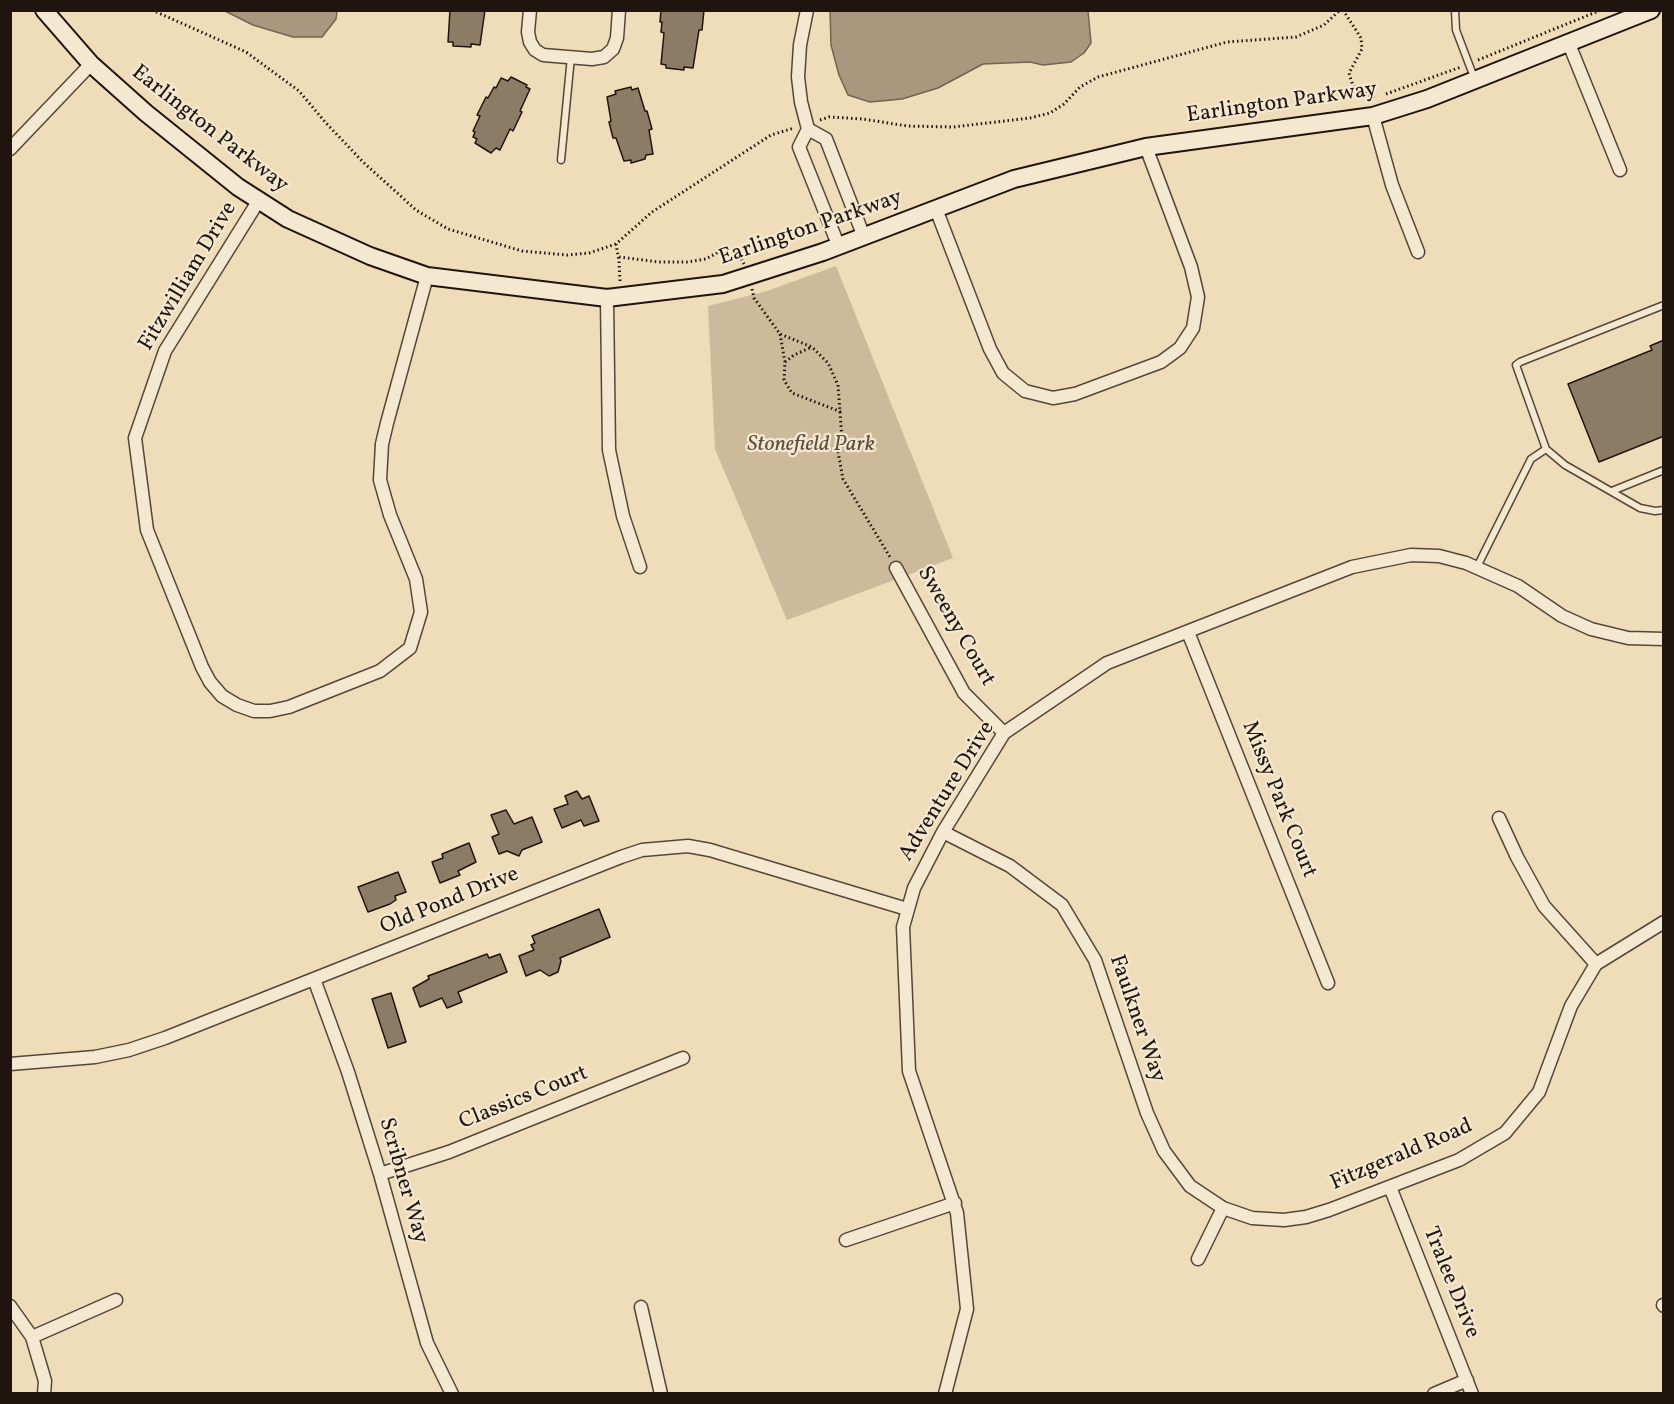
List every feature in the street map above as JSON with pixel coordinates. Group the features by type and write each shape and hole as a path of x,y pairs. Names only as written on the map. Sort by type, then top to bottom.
{"street":[{"name":"Earlington Parkway","path":"45,10 91,64 146,113 238,187 288,219 349,247 427,276 613,297 723,284 864,237 1014,179 1146,147 1373,116 1427,99 1651,10"},
{"path":"530,10 528,32 535,50 543,55 592,59 604,57 613,49 617,38 619,10"},
{"path":"807,10 800,45 798,77 807,126 799,147 839,246"},
{"path":"1569,44 1620,170"},
{"path":"10,149 91,64"},
{"path":"1373,116 1392,185 1418,252"},
{"path":"807,126 826,139 864,237"},
{"path":"936,209 990,349 1003,373 1025,391 1053,398 1075,394 1161,362 1180,348 1193,328 1198,297 1191,267 1146,147"},
{"name":"Fitzwilliam Drive","path":"259,200 165,351 135,438 147,530 202,667 210,682 222,696 237,705 254,711 270,711 289,707 380,671 410,648 421,612 418,590 416,579 390,515 380,480 382,444 427,276"},
{"path":"613,297 609,450 623,516 640,567"},
{"name":"Adventure Drive","path":"945,1394 967,1309 955,1203 909,1071 903,927 914,888 943,832 1004,733 1107,663 1352,567 1381,559 1411,555 1439,556 1477,568 1518,586 1562,615 1591,629 1628,638 1664,639"},
{"name":"Sweeny Court","path":"896,568 964,693 1004,733"},
{"name":"Missy Park Court","path":"1188,632 1328,983"},
{"path":"1499,818 1544,906 1596,964"},
{"name":"Faulkner Way","path":"943,832 1010,866 1062,905 1095,960 1147,1113 1164,1151 1190,1186 1222,1208"},
{"name":"Old Pond Drive","path":"10,1064 64,1061 129,1050 165,1038 621,856 642,850 688,846 710,850 907,909"},
{"name":"Fitzgerald Road","path":"1222,1208 1252,1218 1284,1220 1306,1217 1460,1160 1505,1133 1539,1092 1571,1006 1596,964 1664,922"},
{"name":"Scribner Way","path":"314,979 348,1072 380,1174 427,1343 452,1394"},
{"name":"Classics Court","path":"380,1174 449,1152 682,1058"},
{"name":"Tralee Drive","path":"1390,1187 1472,1394"},
{"path":"846,1240 955,1203"},
{"path":"1198,1259 1222,1208"},
{"path":"32,1336 116,1300"},
{"path":"10,1306 32,1336 45,1381 44,1394"},
{"path":"641,1307 661,1394"},
{"path":"1434,1394 1467,1380"}],"lane":[{"path":"1455,10 1456,30 1476,80"},
{"path":"561,160 571,57"},
{"path":"1664,305 1516,365 1546,449 1565,465 1640,508 1664,510"},
{"path":"1477,568 1531,459 1546,449"},
{"path":"1612,491 1664,470"}],"path":[{"path":"152,10 246,52 299,91 363,162 416,210 448,229 522,251 567,255 589,253 616,244 652,212 771,135 807,126 830,117 907,126 953,127 1030,118 1050,113 1064,104 1080,87 1098,77 1227,42 1296,37 1324,25 1341,10 1361,38 1362,49 1349,73 1353,86 1373,99 1601,10"},
{"path":"613,297 619,257 616,244"},
{"path":"619,257 658,262 687,262 705,259 724,249 731,248 739,254 750,275 754,298 780,334 784,380 792,393 841,412"},
{"path":"780,334 812,348 828,363 838,385 842,439 838,452 843,478 896,568"},
{"path":"784,362 812,348"}],"green space":[{"name":"Stonefield Park","path":"836,266 953,558 787,620 715,449 708,306 767,291"}],"shaded area":[{"path":"830,10 1088,11 1091,43 1084,53 1071,62 1043,65 1030,62 983,64 938,88 902,99 870,102 848,95 839,75 831,45"},
{"path":"225,11 337,11 336,19 322,37 293,37 253,25"}],"building":[{"path":"450,10 485,10 480,45 453,46 453,42 448,42"},
{"path":"661,10 704,10 693,68 684,67 684,70 666,68 666,65 661,64 664,33 661,32"},
{"path":"511,77 530,89 513,131 510,129 500,150 496,148 491,153 475,143 477,139 473,137 475,132 473,131 480,116 477,115 486,97 488,98 494,87 496,88 501,78 508,81"},
{"path":"631,87 632,90 638,88 645,111 647,111 652,129 649,130 653,154 631,163 631,160 624,161 616,138 613,138 607,97 616,94 615,91"},
{"path":"1664,340 1664,436 1599,462 1568,384 1652,350 1650,346"},
{"path":"577,791 582,799 589,796 599,821 584,826 581,820 562,828 554,809 568,804 565,796"},
{"path":"506,810 514,824 532,817 542,842 522,850 519,856 507,851 499,854 492,837 499,834 491,815"},
{"path":"469,843 476,862 458,871 460,875 440,883 432,862 443,858 442,854"},
{"path":"398,872 406,892 395,896 396,900 390,904 368,912 358,887"},
{"path":"599,909 610,937 560,958 558,972 549,976 540,970 526,976 519,956 534,950 531,945 535,943 532,936"},
{"path":"487,954 489,958 500,954 507,972 458,992 462,1002 447,1008 442,998 420,1007 413,988 429,979 428,976"},
{"path":"391,993 406,1042 388,1048 372,999"}]}
